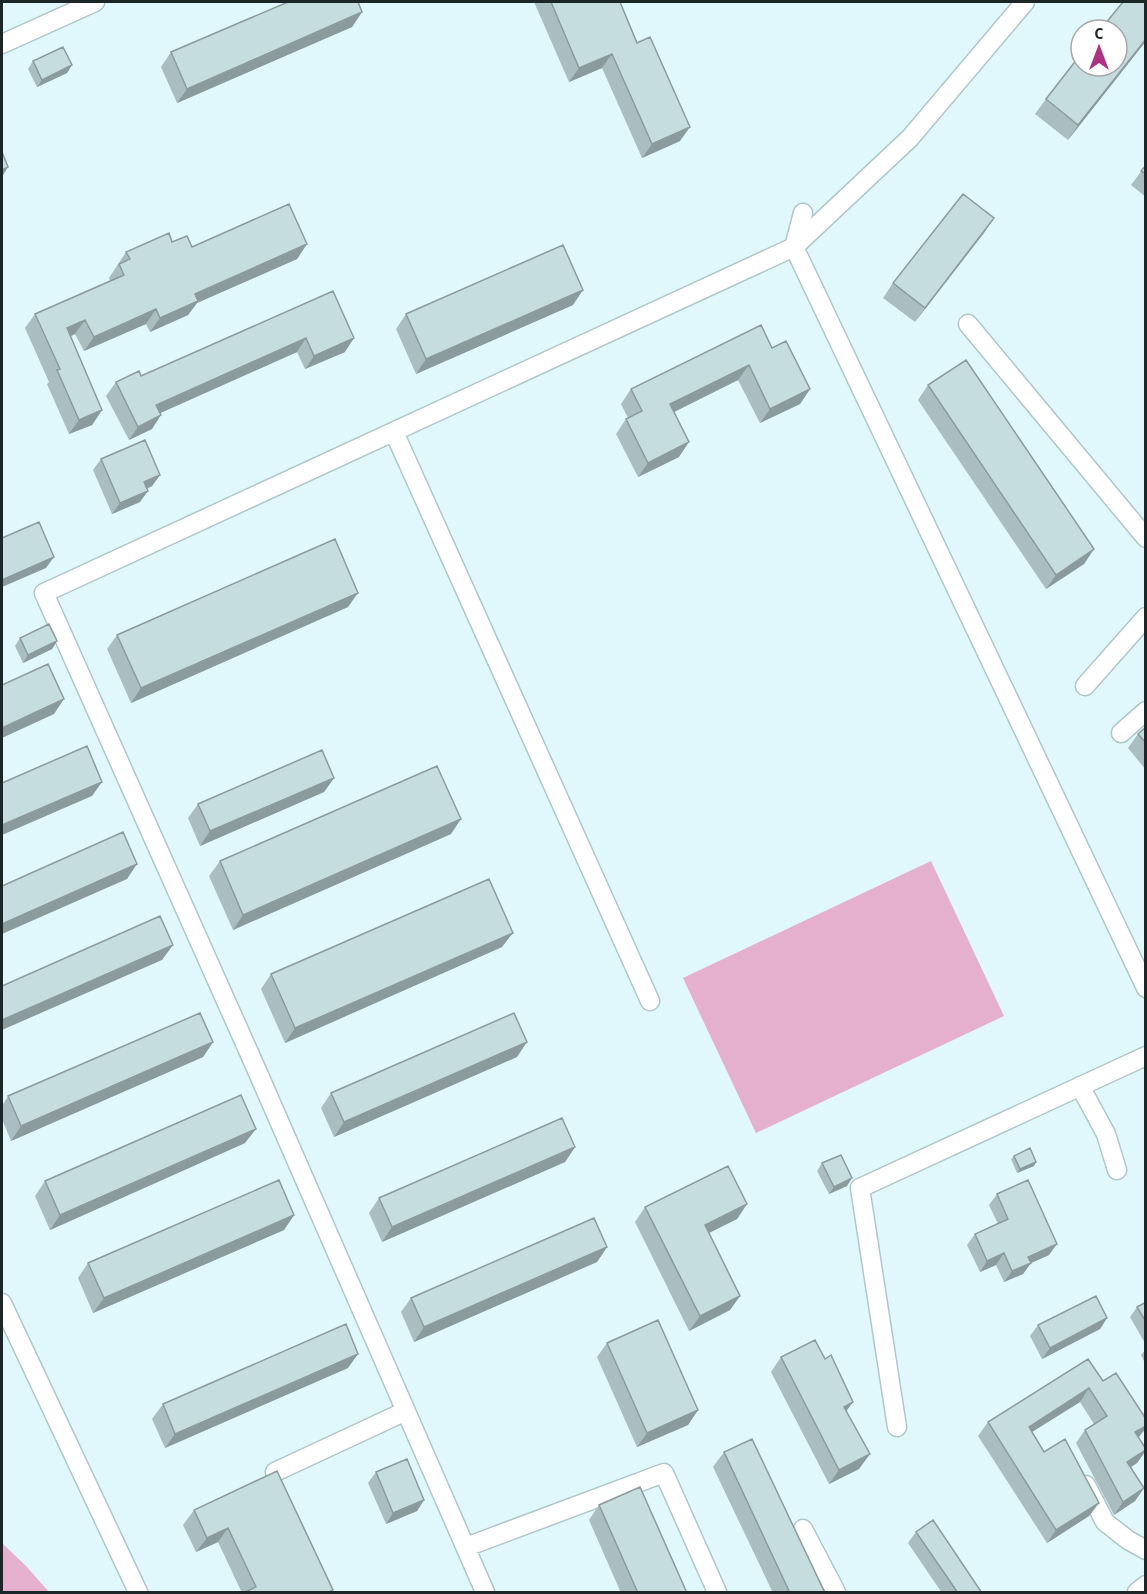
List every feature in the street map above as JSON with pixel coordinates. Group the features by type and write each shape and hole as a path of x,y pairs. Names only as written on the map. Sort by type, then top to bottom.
{"street":[{"path":"2,44 95,2"},
{"path":"485,1593 260,1076 44,593 794,248 910,138 1024,2"},
{"path":"803,213 794,248 1146,988"},
{"path":"968,324 1146,538"},
{"path":"394,432 650,1001"},
{"path":"1085,686 1146,617"},
{"path":"1121,733 1146,711"},
{"path":"897,1427 860,1188 1146,1056"},
{"path":"1080,1086 1106,1134 1117,1170"},
{"path":"2,1303 138,1593"},
{"path":"275,1472 406,1411"},
{"path":"1078,1471 1106,1522 1128,1540 1146,1550"},
{"path":"466,1547 664,1473 717,1593"},
{"path":"802,1528 836,1593"},
{"path":"1137,1593 1146,1585"}],"shaded area":[{"path":"931,861 1004,1016 756,1133 683,978"},
{"path":"2,1543 26,1566 49,1592 2,1592"}],"building":[{"path":"288,2 358,2 362,12 187,89 171,52"},
{"path":"551,2 620,2 637,43 650,37 690,127 652,144 612,54 579,68"},
{"path":"1123,2 1146,2 1146,39 1129,60 1129,18 1110,18"},
{"path":"63,47 72,65 42,80 33,61"},
{"path":"1069,69 1069,78 1115,78 1078,125 1046,99"},
{"path":"2,152 8,167 2,170"},
{"path":"963,194 994,218 925,308 893,283"},
{"path":"289,204 307,244 195,294 198,301 160,318 156,309 94,337 85,320 67,328 102,410 79,420 57,370 60,369 35,314 124,275 119,264 130,259 126,252 169,233 172,242 187,236 192,247"},
{"path":"563,245 583,290 426,359 406,314"},
{"path":"333,291 354,338 314,356 306,338 156,405 161,415 138,427 116,382 139,371 141,376"},
{"path":"761,325 772,348 786,341 810,389 770,409 749,365 670,404 689,442 648,463 626,419 642,411 631,389"},
{"path":"966,360 1094,549 1056,575 928,385"},
{"path":"145,440 160,475 144,482 148,491 120,503 101,459"},
{"path":"39,522 54,557 2,580 2,538"},
{"path":"335,539 358,593 141,688 117,635"},
{"path":"49,624 57,641 28,655 20,638"},
{"path":"48,664 64,699 2,728 2,685"},
{"path":"1146,727 1146,743 1138,734"},
{"path":"87,746 102,782 2,825 2,783"},
{"path":"322,750 334,778 210,831 198,804"},
{"path":"437,766 461,819 243,915 220,861"},
{"path":"123,832 137,864 2,924 2,886"},
{"path":"489,879 513,933 295,1028 271,974"},
{"path":"160,916 173,945 2,1020 2,986"},
{"path":"200,1013 213,1042 21,1126 8,1096"},
{"path":"514,1013 527,1042 344,1122 331,1093"},
{"path":"241,1095 256,1129 60,1215 45,1181"},
{"path":"562,1118 575,1147 392,1227 379,1198"},
{"path":"1030,1148 1036,1162 1020,1169 1014,1156"},
{"path":"841,1155 852,1178 834,1187 822,1163"},
{"path":"728,1166 747,1204 705,1225 740,1296 700,1316 645,1207"},
{"path":"279,1180 294,1215 104,1298 88,1263"},
{"path":"1028,1180 1057,1244 1028,1257 1031,1263 1012,1271 1004,1253 987,1261 975,1234 1008,1219 997,1194"},
{"path":"594,1218 607,1247 424,1327 411,1298"},
{"path":"1096,1296 1107,1318 1050,1348 1038,1325"},
{"path":"1146,1302 1146,1322 1137,1307"},
{"path":"658,1320 698,1410 647,1433 607,1343"},
{"path":"346,1324 358,1354 175,1434 163,1404"},
{"path":"815,1340 825,1359 831,1355 853,1402 844,1407 870,1454 839,1470 781,1357"},
{"path":"1088,1359 1103,1381 1116,1373 1146,1419 1146,1426 1135,1432 1146,1450 1127,1462 1144,1488 1123,1502 1085,1430 1107,1416 1089,1388 1029,1427 1044,1452 1065,1439 1099,1503 1056,1530 988,1422"},
{"path":"752,1439 825,1593 790,1593 724,1452"},
{"path":"407,1459 424,1500 393,1513 376,1472"},
{"path":"277,1471 333,1590 327,1593 243,1593 256,1587 228,1528 207,1538 194,1510"},
{"path":"640,1487 687,1593 638,1593 599,1505"},
{"path":"933,1520 982,1593 958,1593 916,1532"}]}
